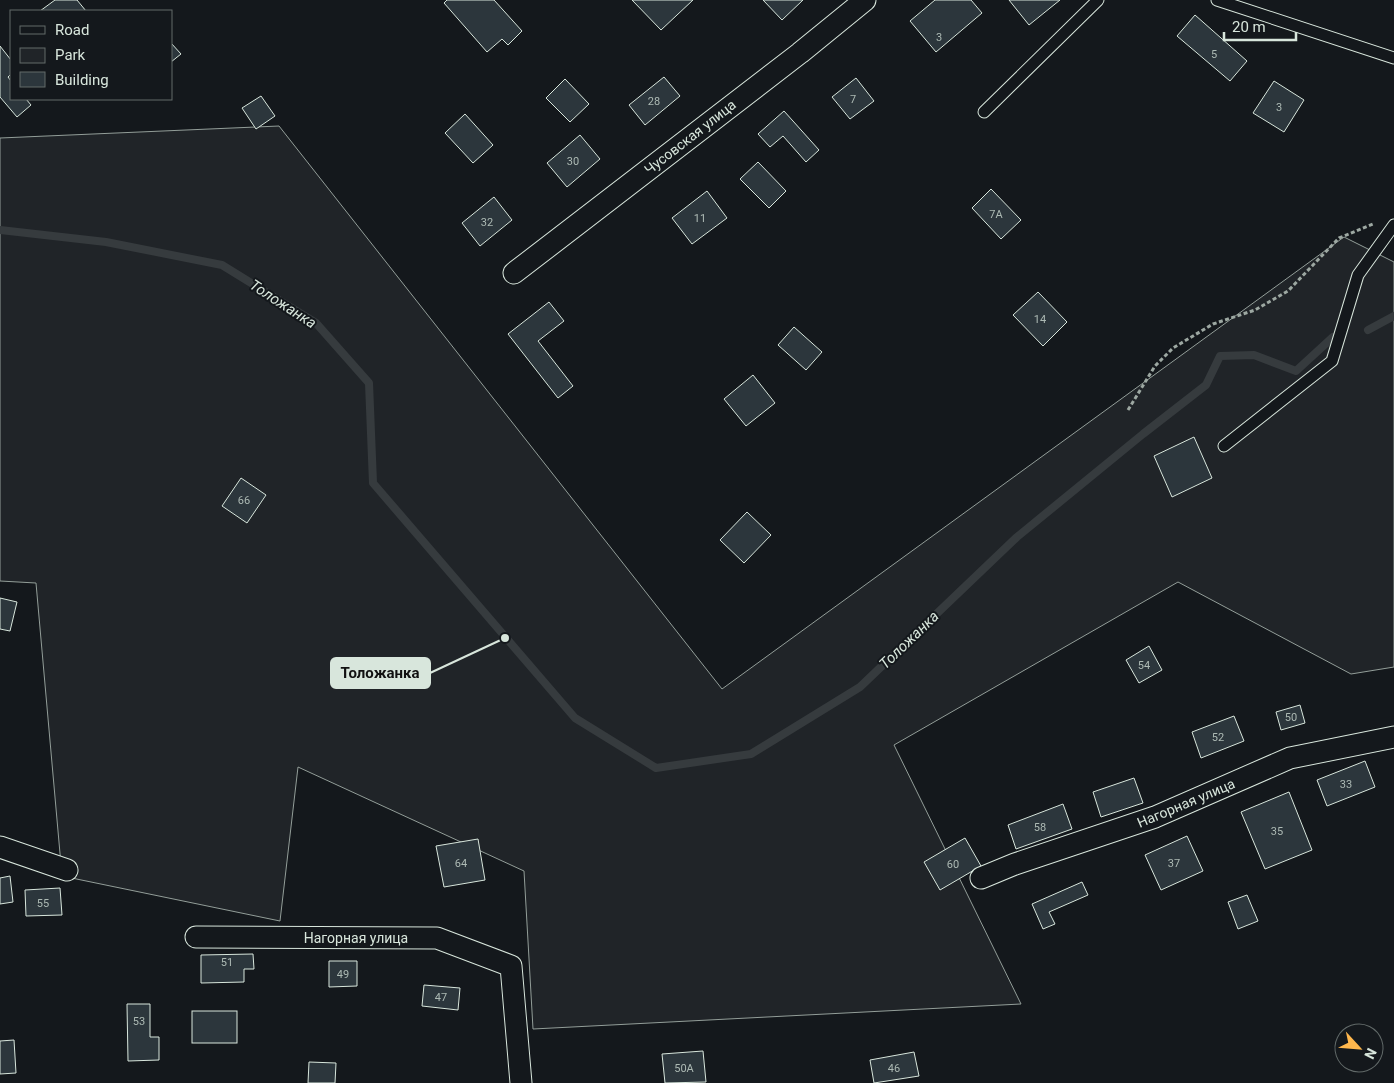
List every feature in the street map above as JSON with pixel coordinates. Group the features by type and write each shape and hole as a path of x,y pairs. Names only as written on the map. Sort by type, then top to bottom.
{"street":[{"name":"Чусовская улица","path":"514,273 800,53 865,0"},
{"name":"Нагорная улица","path":"981,878 1015,864 1155,817 1290,758 1394,737"},
{"path":"0,847 67,870"},
{"name":"Нагорная улица","path":"196,937 437,938 511,966 521,1083"}],"lane":[{"path":"984,112 1098,0"},
{"path":"1224,1 1394,58"},
{"path":"1224,446 1332,361 1358,274 1394,225"}],"path":[{"path":"1128,410 1155,366 1172,348 1212,324 1255,310 1288,291 1339,238 1376,223"}],"green space":[{"path":"279,126 722,689 1344,237 1394,262 1394,667 1351,674 1178,582 894,745 1021,1004 533,1029 524,871 298,767 280,921 62,876 36,583 0,581 0,138"}],"building":[{"path":"55,0 77,0 85,10 41,10"},
{"path":"447,0 494,0 522,31 508,45 502,39 487,52 444,3"},
{"path":"632,0 693,0 661,30"},
{"path":"763,0 803,0 782,20"},
{"path":"935,0 971,0 982,13 936,52 910,21"},
{"path":"1009,0 1060,0 1029,25"},
{"path":"1195,15 1247,61 1230,81 1177,36"},
{"path":"172,44 181,54 172,61"},
{"path":"0,46 10,59 10,75 8,77 10,80 10,100 27,100 31,105 17,117 0,97"},
{"path":"664,77 680,96 645,125 629,105"},
{"path":"856,78 874,101 850,119 832,97"},
{"path":"565,79 589,104 570,122 546,98"},
{"path":"1274,81 1304,100 1284,132 1253,113"},
{"path":"261,96 275,116 256,129 242,108"},
{"path":"784,111 819,150 806,162 783,136 770,147 758,134"},
{"path":"465,114 493,145 473,163 445,133"},
{"path":"580,135 600,159 567,187 547,163"},
{"path":"758,162 786,191 769,208 740,179"},
{"path":"991,189 1021,220 1001,239 972,208"},
{"path":"707,191 727,218 692,244 672,218"},
{"path":"494,197 512,220 480,246 462,223"},
{"path":"1038,292 1067,322 1043,346 1013,315"},
{"path":"549,302 564,321 538,341 573,386 558,398 508,334"},
{"path":"794,327 822,352 806,370 778,345"},
{"path":"753,375 775,403 746,426 724,399"},
{"path":"1194,437 1212,478 1172,497 1154,456"},
{"path":"241,478 266,495 247,523 222,506"},
{"path":"747,512 771,535 744,563 720,540"},
{"path":"0,598 17,602 10,631 0,629"},
{"path":"1149,646 1162,670 1139,683 1126,660"},
{"path":"1300,705 1305,723 1281,730 1276,712"},
{"path":"1234,716 1244,741 1201,758 1192,732"},
{"path":"1365,761 1375,787 1327,806 1317,780"},
{"path":"1134,778 1143,803 1101,817 1093,792"},
{"path":"1289,792 1312,850 1265,869 1241,812"},
{"path":"1063,804 1072,829 1016,849 1008,825"},
{"path":"1187,836 1203,871 1161,890 1145,855"},
{"path":"965,838 981,866 940,890 924,862"},
{"path":"478,839 485,880 444,887 436,846"},
{"path":"10,876 13,902 0,904 0,878"},
{"path":"1082,882 1088,895 1049,912 1055,924 1043,929 1032,904"},
{"path":"60,888 62,915 26,916 25,890"},
{"path":"1247,895 1258,921 1238,929 1228,902"},
{"path":"253,954 254,969 244,969 244,982 201,983 201,955"},
{"path":"329,961 357,961 357,986 329,987"},
{"path":"424,985 460,988 458,1010 422,1006"},
{"path":"127,1004 150,1004 150,1037 159,1037 159,1060 128,1061"},
{"path":"192,1011 237,1011 237,1043 192,1043"},
{"path":"14,1040 16,1073 0,1074 0,1041"},
{"path":"703,1051 706,1082 665,1083 662,1054"},
{"path":"914,1052 919,1076 874,1083 870,1060"},
{"path":"309,1062 336,1063 335,1083 308,1083"}],"waterway":[{"name":"Толожанка","path":"0,230 106,242 222,265 316,323 369,383 373,483 575,718 656,768 751,754 860,687 1017,537 1206,385 1220,356 1254,355 1296,371 1333,337"},
{"name":"Толожанка","path":"1368,330 1394,316"}],"place":[{"name":"Толожанка","path":"505,638"}]}
